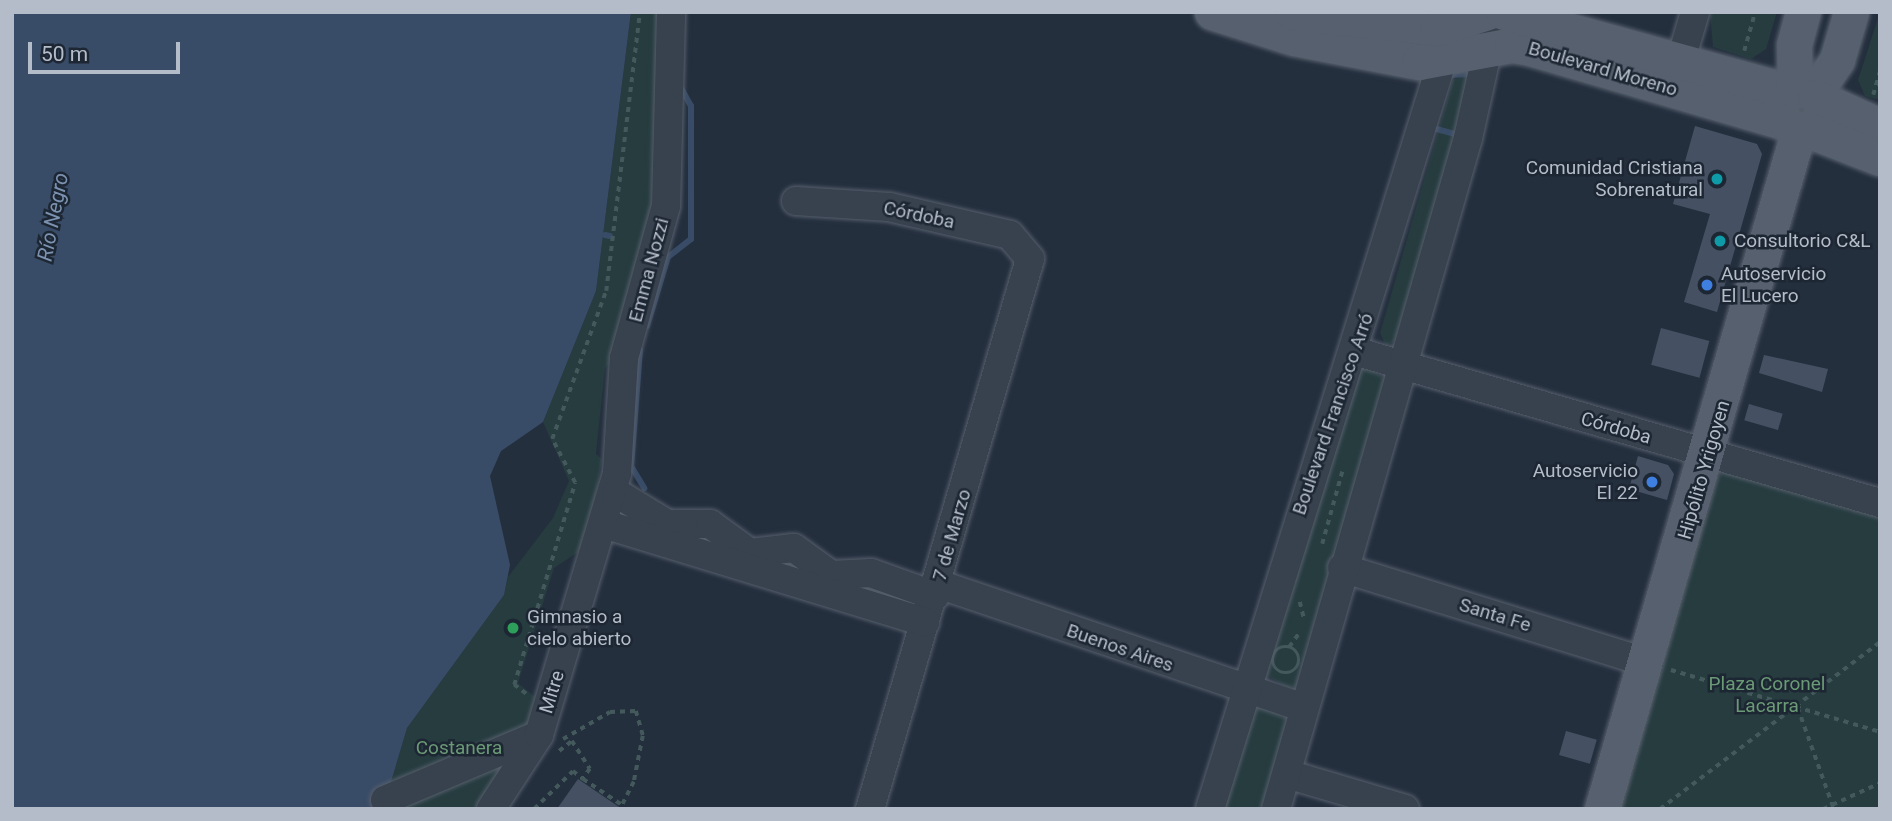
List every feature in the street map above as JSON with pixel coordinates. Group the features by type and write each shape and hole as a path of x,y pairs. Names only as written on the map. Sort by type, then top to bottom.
{"main road":[{"name":"Boulevard Moreno","path":"1212,12 1294,38 1419,62 1440,60 1489,48 1530,48 1676,76 1880,126"},
{"path":"1292,12 1403,27 1475,18"},
{"name":"Boulevard Moreno","path":"1503,12 1676,76 1735,79 1801,108 1880,158"},
{"name":"Hipólito Yrigoyen","path":"1602,809 1649,663 1709,455 1801,108 1794,45 1803,12"},
{"name":"Hipólito Yrigoyen","path":"1801,108 1837,60 1851,12"}],"street":[{"name":"Emma Nozzi","path":"604,524 613,491 624,358 666,206 671,12"},
{"path":"1276,809 1304,708 1335,561 1402,365 1489,48 1496,12"},
{"path":"1676,76 1695,12"},
{"name":"Boulevard Francisco Arró","path":"1210,809 1244,691 1354,351 1440,60 1475,18"},
{"name":"Córdoba","path":"796,201 889,207 1010,235 1030,259"},
{"name":"7 de Marzo","path":"870,809 933,600 1030,259"},
{"name":"Córdoba","path":"1354,351 1880,503"},
{"name":"Buenos Aires","path":"613,491 667,524 710,524 750,553 794,548 831,575 871,573 933,600"},
{"name":"Buenos Aires","path":"604,524 933,600 1304,708"},
{"name":"Mitre","path":"491,809 547,747 604,524"},
{"name":"Santa Fe","path":"1335,561 1649,663"},
{"path":"385,800 547,747"},
{"path":"1287,774 1405,809"}],"path":[{"path":"534,701 514,685 575,483 552,439 606,291 640,12"},
{"path":"1735,79 1755,12"},
{"path":"1311,549 1322,543 1335,561"},
{"path":"1289,647 1299,664 1282,673 1272,659 1289,647 1304,624 1300,596"},
{"path":"1660,809 1797,708 1880,642"},
{"path":"1649,663 1880,732"},
{"path":"1797,708 1833,807"},
{"path":"534,809 573,771 621,807 643,736 636,711 610,712 547,747"},
{"path":"547,747 572,741 590,769 583,779"},
{"path":"1823,809 1833,807 1880,783"}],"green space":[{"name":"Costanera","path":"631,12 662,12 657,208 614,358 605,368 596,454 602,459 587,546 554,568 518,683 540,701 531,734 480,809 383,809 407,728 504,595 508,577 553,518 569,481 543,422 596,291"},
{"path":"1710,12 1777,12 1766,49 1751,59 1713,47"},
{"path":"1880,12 1880,100 1865,96 1858,80"},
{"path":"1465,75 1470,80 1400,338 1386,346 1380,333 1453,80"},
{"path":"1367,367 1385,379 1297,686 1289,688 1262,673 1360,369"},
{"name":"Plaza Coronel Lacarra","path":"1723,472 1880,509 1880,809 1617,809 1713,482"},
{"path":"1265,707 1286,719 1287,732 1264,809 1219,809 1254,710"}],"water":[{"name":"Río Negro","path":"12,12 631,12 596,291 543,422 501,451 490,476 510,565 504,595 407,728 383,809 12,809"}],"building":[{"name":"Comunidad Cristiana Sobrenatural","path":"1695,126 1757,144 1762,154 1717,312 1684,302 1710,214 1673,204"},
{"path":"1661,328 1709,341 1699,378 1651,365"},
{"path":"1764,355 1828,369 1822,392 1759,373"},
{"path":"1749,404 1783,414 1778,430 1744,420"},
{"name":"Autoservicio El 22","path":"1638,456 1668,465 1674,474 1667,500 1629,489"},
{"path":"1566,731 1597,740 1590,764 1559,755"},
{"path":"578,779 622,809 557,809"}],"waterway":[{"path":"1447,75 1475,74"},
{"path":"647,326 668,257 691,239 691,106 680,86"},
{"path":"1429,127 1463,136"},
{"path":"605,235 610,236"},
{"path":"640,350 631,466 644,488"}],"place":[{"name":"Comunidad Cristiana Sobrenatural","path":"1717,179"},
{"name":"Consultorio C&L","path":"1720,241"},
{"name":"Autoservicio El Lucero","path":"1707,285"},
{"name":"Autoservicio El 22","path":"1652,482"},
{"name":"Gimnasio a cielo abierto","path":"513,628"}]}
